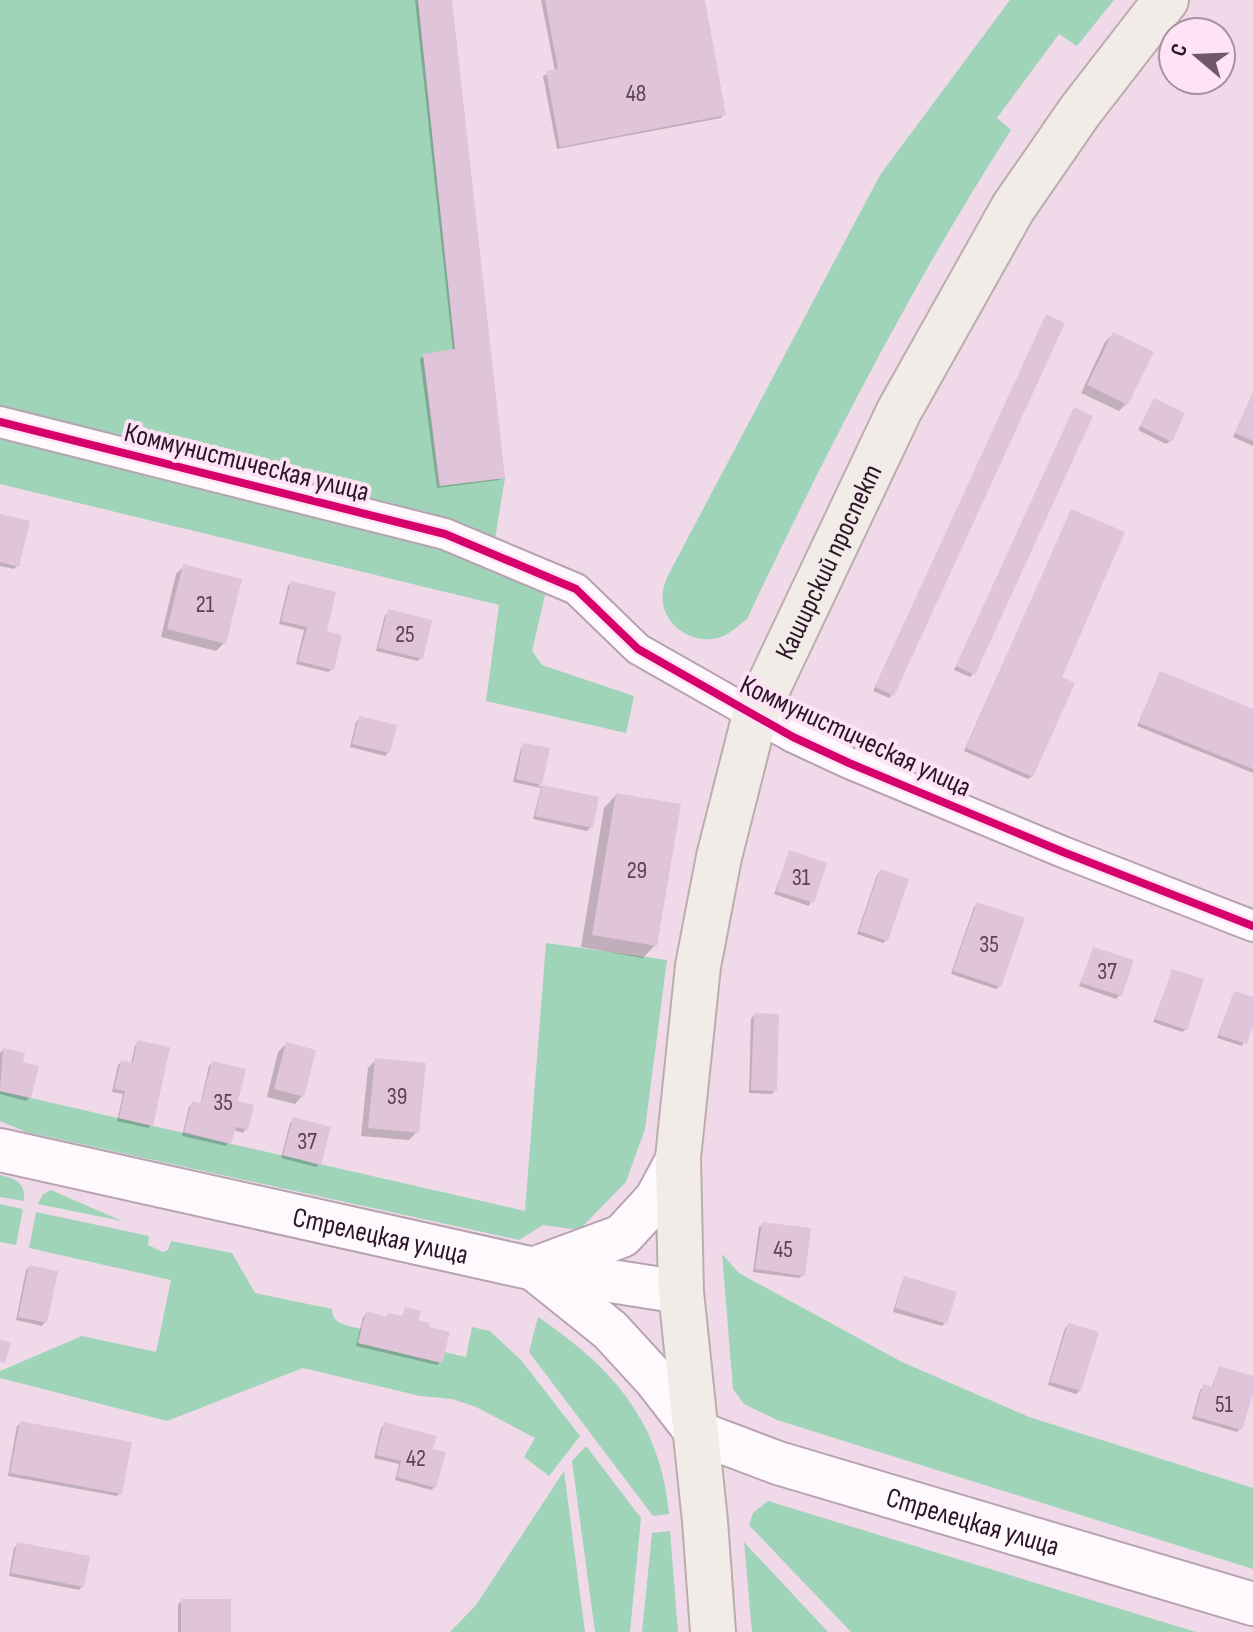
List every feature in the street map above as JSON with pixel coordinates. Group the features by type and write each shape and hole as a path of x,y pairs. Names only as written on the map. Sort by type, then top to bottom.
{"main road":[{"name":"Каширский проспект","path":"696,1432 681,1292 678,1158 698,966 719,857 755,715 899,411 1013,208 1080,111 1166,0"},
{"name":"Стрелецкая улица","path":"0,1150 534,1269 610,1330 655,1379 696,1432 778,1463 1253,1604"},
{"path":"534,1269 622,1236 656,1199 678,1158"},
{"path":"534,1269 681,1292"},
{"path":"696,1432 713,1632"}],"street":[{"name":"Коммунистическая улица","path":"0,422 445,534 576,589 638,649 793,737 1063,852 1253,926"}],"green space":[{"path":"0,0 418,0 455,349 423,355 439,485 505,478 495,539 448,521 0,406"},
{"path":"1010,0 1114,0 1077,46 1059,34 997,118 1011,130 871,370 747,619 731,632 710,639 699,639 679,630 666,613 663,603 664,586 672,568 880,175"},
{"path":"0,437 438,547 546,591 532,651 542,665 634,696 626,733 486,701 499,605 0,484"},
{"path":"546,943 667,960 645,1129 626,1182 579,1230 543,1225 519,1240 26,1132 0,1121 0,1091 525,1211"},
{"path":"0,1175 22,1186 24,1201 0,1197"},
{"path":"51,1190 122,1221 38,1204 43,1194"},
{"path":"0,1204 23,1209 16,1245 0,1242"},
{"path":"36,1212 149,1236 148,1245 163,1252 168,1250 171,1241 232,1253 255,1293 332,1309 338,1321 361,1329 358,1342 442,1363 445,1352 466,1357 472,1327 490,1331 521,1360 580,1436 549,1476 524,1457 535,1438 476,1407 452,1399 420,1396 303,1368 167,1421 0,1378 0,1371 82,1336 156,1352 171,1280 29,1248"},
{"path":"722,1254 739,1273 902,1362 1029,1417 1253,1488 1253,1569 777,1420 744,1404 733,1389"},
{"path":"538,1317 589,1356 628,1400 655,1451 669,1514 653,1516 529,1352"},
{"path":"586,1446 641,1518 630,1632 595,1632 572,1461"},
{"path":"564,1471 585,1632 450,1632 476,1605"},
{"path":"768,1501 1196,1632 851,1632 749,1525 753,1513"},
{"path":"670,1531 678,1632 642,1632 652,1533"},
{"path":"744,1542 828,1632 752,1632"}],"building":[{"path":"418,0 452,0 505,478 440,486 423,354 455,349"},
{"path":"545,0 705,0 726,115 560,147 546,71 558,69"},
{"path":"1046,314 1065,323 894,696 875,687"},
{"path":"1113,332 1154,352 1128,405 1087,385"},
{"path":"1253,393 1253,441 1235,433"},
{"path":"1154,398 1185,413 1172,442 1140,426"},
{"path":"1074,407 1093,416 975,675 956,666"},
{"path":"1071,509 1125,532 1062,677 1075,683 1033,777 966,748"},
{"path":"0,514 30,521 19,567 0,562"},
{"path":"183,564 242,579 226,644 167,629"},
{"path":"291,581 336,592 327,631 342,635 334,670 298,661 307,627 281,621"},
{"path":"388,609 432,620 423,659 378,648"},
{"path":"1160,671 1253,709 1253,769 1139,723"},
{"path":"359,716 397,725 390,753 352,744"},
{"path":"523,743 550,748 542,785 516,779"},
{"path":"542,785 599,797 593,828 535,816"},
{"path":"616,793 681,804 657,946 592,935"},
{"path":"789,850 827,863 814,903 776,891"},
{"path":"880,869 909,879 888,941 859,931"},
{"path":"977,902 1025,918 1001,987 953,971"},
{"path":"1093,947 1134,960 1122,996 1081,983"},
{"path":"1172,969 1204,979 1187,1030 1155,1019"},
{"path":"1234,991 1253,997 1253,1025 1247,1044 1219,1035"},
{"path":"754,1013 779,1014 777,1091 751,1090"},
{"path":"137,1040 170,1047 153,1126 119,1118 125,1091 114,1089 121,1060 133,1063"},
{"path":"286,1042 316,1050 304,1097 274,1089"},
{"path":"3,1048 25,1053 23,1062 39,1066 31,1098 0,1091"},
{"path":"375,1058 426,1063 419,1133 368,1128"},
{"path":"212,1061 246,1069 238,1101 254,1105 248,1130 236,1127 231,1144 184,1132 192,1101 201,1103"},
{"path":"293,1117 331,1127 321,1165 283,1155"},
{"path":"762,1222 811,1228 805,1276 755,1269"},
{"path":"29,1265 58,1271 47,1323 18,1317"},
{"path":"904,1276 957,1292 947,1324 895,1308"},
{"path":"405,1307 421,1311 418,1320 430,1323 429,1327 450,1332 442,1363 358,1343 366,1311 387,1317 388,1313 403,1316"},
{"path":"1068,1323 1099,1332 1081,1391 1050,1382"},
{"path":"0,1339 11,1343 5,1363 0,1362"},
{"path":"1219,1366 1253,1376 1253,1393 1242,1430 1194,1416 1203,1384 1212,1387"},
{"path":"20,1421 132,1442 122,1494 10,1473"},
{"path":"384,1422 437,1436 433,1449 446,1452 436,1488 397,1477 401,1461 376,1455"},
{"path":"17,1542 90,1556 84,1587 11,1573"},
{"path":"181,1599 231,1599 231,1632 181,1632"}],"cycle path":[{"path":"0,422 445,534 576,589 638,649 793,737 1063,852 1253,926"}]}
